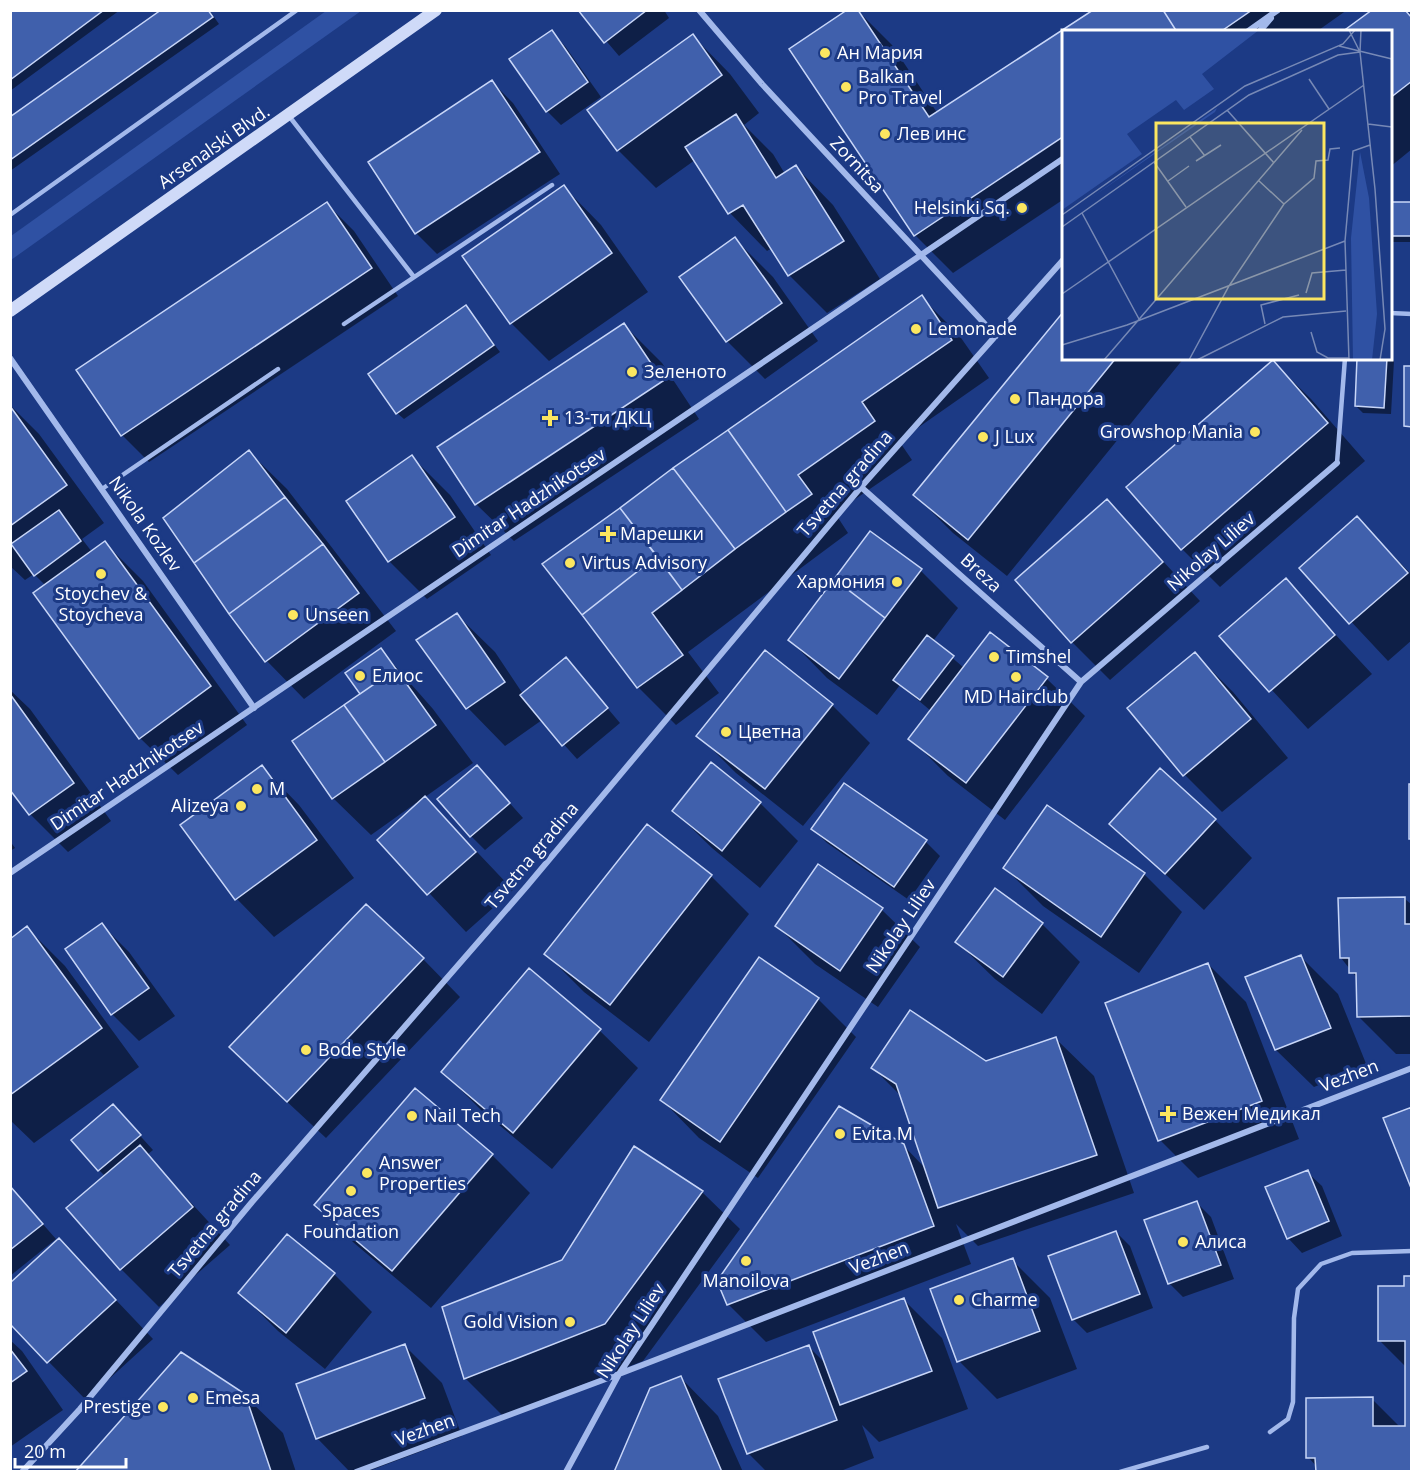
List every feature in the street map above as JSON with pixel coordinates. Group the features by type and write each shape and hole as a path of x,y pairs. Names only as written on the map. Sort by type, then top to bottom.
{"street":[{"name":"Arsenalski Blvd.","path":"10,311 436,10"},
{"name":"Zornitsa","path":"699,10 762,84 996,336"},
{"path":"1250,30 1277,11"},
{"path":"1261,30 1277,11"},
{"name":"Dimitar Hadzhikotsev","path":"10,873 1062,159"},
{"name":"Tsvetna gradina","path":"22,1472 80,1409 252,1202 527,886 861,487 1062,261"},
{"name":"Nikola Kozlev","path":"10,358 254,708"},
{"name":"Nikolay Liliev","path":"566,1472 620,1374 1081,682 1337,463"},
{"name":"Breza","path":"861,487 1081,682"},
{"name":"Vezhen","path":"356,1472 620,1374 1412,1068"}],"lane":[{"path":"10,215 297,10"},
{"path":"289,116 414,277"},
{"path":"344,324 552,185"},
{"path":"1392,313 1412,314"},
{"path":"1337,463 1345,360"},
{"path":"102,489 278,369"},
{"path":"1270,1432 1288,1419 1293,1402 1294,1318 1298,1289 1321,1264 1352,1253 1412,1251"},
{"path":"1120,1472 1207,1447"}],"shaded area":[{"path":"326,11 361,11 11,260 11,236"}],"building":[{"path":"10,10 104,10 10,80"},
{"path":"161,10 208,10 213,17 10,160 10,117"},
{"path":"578,10 647,10 604,43"},
{"path":"847,10 858,10 929,117 1062,30 1062,137 914,236 789,49"},
{"path":"1093,10 1163,10 1176,30 1062,30"},
{"path":"1163,10 1252,10 1223,30 1176,30"},
{"path":"1372,10 1405,10 1412,18 1412,81 1392,96 1392,30 1345,30"},
{"path":"552,30 588,82 546,112 509,59"},
{"path":"693,34 722,75 617,151 587,110"},
{"path":"492,80 540,152 415,234 368,162"},
{"path":"736,114 776,178 796,165 844,241 788,276 743,205 728,214 685,147"},
{"path":"564,185 612,253 510,324 462,256"},
{"path":"327,202 372,268 121,436 76,370"},
{"path":"1392,202 1412,202 1412,236 1392,236"},
{"path":"735,237 782,303 726,342 679,277"},
{"path":"922,295 952,340 862,402 875,421 798,475 812,494 786,512 728,430"},
{"path":"466,305 494,345 396,414 368,374"},
{"path":"1062,313 1062,360 1114,360 968,540 913,495"},
{"path":"624,323 663,381 475,505 437,447"},
{"path":"1273,360 1328,423 1181,550 1126,487"},
{"path":"1357,360 1387,360 1384,408 1355,406"},
{"path":"1404,366 1412,366 1412,427 1404,426"},
{"path":"10,406 67,485 10,526"},
{"path":"728,430 786,512 735,549 673,468"},
{"path":"249,450 285,497 194,563 163,518"},
{"path":"412,455 455,517 388,562 346,501"},
{"path":"673,468 735,549 682,590 620,508"},
{"path":"285,497 323,544 229,614 194,563"},
{"path":"1107,499 1163,562 1071,643 1015,580"},
{"path":"620,508 657,556 582,615 542,564"},
{"path":"59,510 81,541 34,576 11,544"},
{"path":"1357,516 1408,573 1349,624 1299,568"},
{"path":"870,531 922,569 885,618 834,579"},
{"path":"105,541 211,686 139,739 33,593"},
{"path":"323,544 359,593 265,662 229,614"},
{"path":"657,556 682,590 652,613 683,655 637,688 582,615"},
{"path":"1286,578 1335,635 1269,692 1219,636"},
{"path":"834,579 885,618 839,679 788,640"},
{"path":"457,613 505,682 466,709 416,640"},
{"path":"990,632 1048,677 966,783 908,739"},
{"path":"927,635 954,656 920,700 893,680"},
{"path":"381,648 396,669 360,694 345,673"},
{"path":"765,650 833,704 765,789 696,736"},
{"path":"1195,652 1251,719 1183,776 1127,708"},
{"path":"566,657 608,708 562,746 520,695"},
{"path":"396,669 436,725 385,762 344,705"},
{"path":"10,694 74,783 29,815 10,790"},
{"path":"344,705 385,762 332,799 292,741"},
{"path":"711,762 761,802 722,851 672,811"},
{"path":"262,765 317,840 235,900 180,825"},
{"path":"477,765 510,803 470,837 437,799"},
{"path":"1160,768 1216,819 1165,874 1109,824"},
{"path":"844,783 927,840 894,887 811,829"},
{"path":"1409,784 1412,784 1412,839 1409,839"},
{"path":"425,796 476,852 427,895 377,840"},
{"path":"1047,805 1145,873 1101,937 1003,868"},
{"path":"647,824 712,875 610,1005 544,954"},
{"path":"818,864 883,908 840,971 775,926"},
{"path":"995,888 1043,923 1003,977 955,942"},
{"path":"1405,897 1405,924 1412,924 1412,1016 1357,1017 1356,973 1349,973 1349,958 1340,958 1338,898"},
{"path":"366,904 424,958 287,1102 229,1047"},
{"path":"102,923 149,988 111,1015 65,949"},
{"path":"27,926 102,1028 10,1095 10,939"},
{"path":"1301,955 1331,1028 1275,1050 1245,977"},
{"path":"759,957 819,998 720,1142 660,1100"},
{"path":"1208,963 1262,1101 1158,1141 1105,1003"},
{"path":"529,968 601,1029 513,1133 441,1072"},
{"path":"910,1010 986,1061 1056,1037 1097,1155 938,1208 896,1084 871,1068"},
{"path":"415,1088 493,1154 392,1271 314,1205"},
{"path":"113,1104 141,1135 98,1171 71,1140"},
{"path":"839,1106 904,1144 934,1226 727,1305 717,1281"},
{"path":"1412,1107 1412,1188 1411,1188 1383,1118"},
{"path":"140,1145 193,1207 120,1270 66,1208"},
{"path":"634,1146 703,1191 605,1324 464,1379 442,1307 562,1260"},
{"path":"1308,1170 1329,1221 1287,1239 1265,1187"},
{"path":"10,1186 43,1224 10,1250"},
{"name":"Алиса","path":"1197,1201 1221,1265 1168,1284 1144,1220"},
{"path":"1116,1231 1140,1294 1072,1320 1048,1256"},
{"path":"287,1234 335,1273 286,1333 238,1293"},
{"path":"59,1238 116,1300 47,1363 10,1324 10,1283"},
{"path":"1013,1258 1040,1331 957,1362 930,1289"},
{"path":"1404,1276 1412,1276 1412,1472 1316,1472 1315,1458 1306,1458 1306,1398 1373,1397 1373,1426 1405,1426 1405,1341 1378,1341 1378,1286 1404,1286"},
{"path":"904,1298 932,1371 840,1405 813,1332"},
{"path":"405,1344 425,1398 316,1439 296,1384"},
{"path":"809,1345 837,1420 747,1454 718,1379"},
{"path":"10,1349 27,1371 10,1383"},
{"path":"181,1352 245,1394 271,1471 75,1472"},
{"path":"681,1376 722,1472 614,1472 650,1388"}],"place":[{"name":"Ан Мария","path":"825,53"},
{"name":"Balkan Pro Travel","path":"846,87"},
{"name":"Лев инс","path":"885,134"},
{"name":"Helsinki Sq.","path":"1022,208"},
{"name":"Lemonade","path":"916,329"},
{"name":"Зеленото","path":"632,372"},
{"name":"Пандора","path":"1015,399"},
{"name":"13-ти ДКЦ","path":"550,418"},
{"name":"Growshop Mania","path":"1255,432"},
{"name":"J Lux","path":"983,437"},
{"name":"Марешки","path":"608,534"},
{"name":"Virtus Advisory","path":"570,563"},
{"name":"Stoychev & Stoycheva","path":"101,574"},
{"name":"Хармония","path":"897,582"},
{"name":"Unseen","path":"293,615"},
{"name":"Timshel","path":"994,657"},
{"name":"Елиос","path":"360,676"},
{"name":"MD Hairclub","path":"1016,677"},
{"name":"Цветна","path":"726,732"},
{"name":"М","path":"257,789"},
{"name":"Alizeya","path":"241,806"},
{"name":"Bode Style","path":"306,1050"},
{"name":"Вежен Медикал","path":"1168,1114"},
{"name":"Nail Tech","path":"412,1116"},
{"name":"Evita M","path":"840,1134"},
{"name":"Answer Properties","path":"367,1173"},
{"name":"Spaces Foundation","path":"351,1191"},
{"name":"Алиса","path":"1183,1242"},
{"name":"Manoilova","path":"746,1261"},
{"name":"Charme","path":"959,1300"},
{"name":"Gold Vision","path":"570,1322"},
{"name":"Emesa","path":"193,1398"},
{"name":"Prestige","path":"163,1407"}]}
